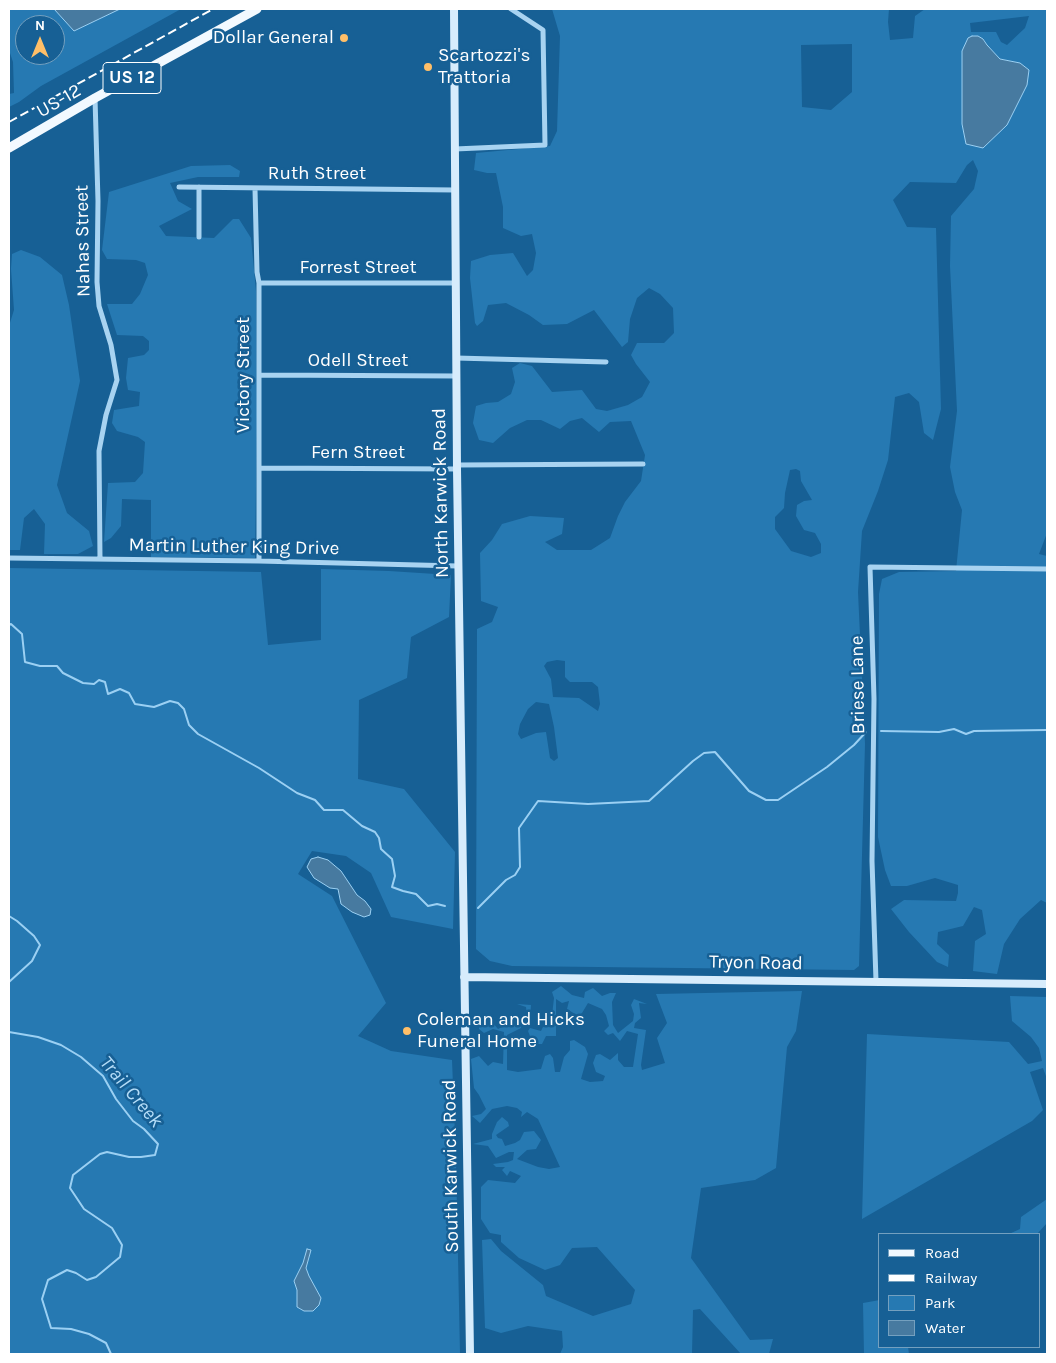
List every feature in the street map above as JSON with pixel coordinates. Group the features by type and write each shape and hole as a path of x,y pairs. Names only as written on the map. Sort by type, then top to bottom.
{"main road":[{"name":"US-12","path":"9,148 95,98 257,9"}],"street":[{"name":"North Karwick Road","path":"454,9 456,376 464,977"},
{"path":"455,149 545,145 543,30 511,9"},
{"name":"Nahas Street","path":"95,98 98,201 97,282 99,306 111,344 117,380 106,415 99,451 100,559"},
{"name":"Ruth Street","path":"179,187 455,190"},
{"path":"199,187 199,237"},
{"name":"Victory Street","path":"255,189 257,272 259,283 259,562"},
{"name":"Forrest Street","path":"259,283 456,283"},
{"path":"456,358 606,362"},
{"name":"Odell Street","path":"259,375 456,376"},
{"name":"Fern Street","path":"259,468 643,464"},
{"name":"Martin Luther King Drive","path":"9,558 458,566"},
{"name":"Briese Lane","path":"876,981 872,861 874,698 870,567 1047,570"},
{"name":"Tryon Road","path":"464,977 1047,984"},
{"name":"South Karwick Road","path":"464,977 470,1354"}],"green space":[{"path":"9,9 54,9 59,15 15,15 15,65 65,65 65,21 74,31 120,9 181,9 41,86 9,107 9,94 14,93 13,62 9,50"},
{"path":"552,9 889,9 890,40 913,38 915,16 925,9 1047,9 1047,533 1039,554 1047,556 1047,903 1041,900 1020,919 1004,944 997,974 973,971 975,941 986,934 982,910 974,907 963,926 938,932 937,944 949,955 948,967 937,962 909,932 891,909 904,900 956,901 958,885 935,878 907,886 891,886 885,870 878,837 879,594 882,579 899,572 956,571 962,510 955,492 950,467 957,411 950,266 951,216 974,189 978,171 973,160 967,165 956,183 910,182 893,200 907,227 936,228 941,409 933,440 924,433 919,402 909,393 895,397 888,460 862,531 858,592 865,744 859,966 854,970 512,966 490,961 476,949 477,629 492,622 498,607 481,601 480,553 492,540 502,524 530,516 564,518 562,534 545,542 557,550 591,550 610,538 625,502 641,481 645,455 631,421 610,422 599,432 582,418 570,421 560,429 541,420 527,420 510,428 493,443 479,440 473,423 476,406 498,402 511,394 515,382 512,368 520,363 532,366 552,392 582,390 596,409 607,411 628,405 642,397 650,382 631,355 637,343 664,343 674,333 673,308 660,294 649,288 637,298 630,319 628,342 622,347 594,310 567,324 543,325 506,303 488,305 483,321 477,326 475,323 470,278 471,261 490,255 513,253 527,276 533,270 536,253 532,234 521,236 503,228 503,207 496,173 474,170 476,153 550,146 557,131 560,36","holes":["1029,16 1025,28 1007,45 1001,42 996,32 971,32 970,23","983,38 1000,59 1020,63 962,124","852,44 852,92 831,110 802,107 801,45","796,469 800,471 801,481 812,500 804,501 797,505 796,516 804,530 815,533 821,544 821,553 811,557 791,551 775,529 775,517 784,508 790,470","565,661 565,677 570,682 592,682 598,687 600,704 598,711 579,698 553,697 551,679 544,666 547,662","536,702 549,704 558,758 554,761 550,758 546,732 536,733 521,739 518,734 520,724 528,709"]},
{"path":"230,165 240,171 239,177 198,177 170,183 178,201 192,209 159,226 166,236 214,238 233,219 239,219 251,238 256,291 255,558 151,557 151,500 122,499 121,526 111,538 104,542 108,483 135,482 143,473 145,442 138,437 117,431 112,423 114,410 139,406 140,392 128,390 126,378 128,358 144,355 149,350 149,341 143,336 117,335 107,304 132,304 140,294 148,275 145,263 136,260 107,259 102,250 109,192 191,166"},
{"path":"21,250 40,257 62,275 69,305 80,381 57,485 67,513 89,531 93,546 78,554 44,554 45,524 34,509 24,518 20,550 9,550 9,326 14,310 11,269 12,254"},
{"path":"9,568 261,572 268,645 321,640 321,569 451,575 449,617 411,637 407,678 359,700 358,779 404,789 455,852 453,929 391,917 371,873 346,856 312,851 298,874 332,896 386,1003 358,1036 391,1051 452,1060 460,1354 9,1354"},
{"path":"561,986 572,995 584,998 585,992 593,988 602,996 616,993 612,1002 613,1025 618,1033 633,1021 634,1014 631,1005 634,999 647,1004 639,1003 641,1018 635,1023 634,1028 646,1030 642,1070 665,1063 657,1038 667,1023 656,994 802,991 796,1031 787,1047 776,1168 755,1180 701,1188 691,1258 750,1340 773,1339 769,1354 741,1354 700,1309 693,1310 692,1354 560,1354 563,1347 562,1331 528,1326 501,1333 485,1328 482,1240 491,1239 501,1251 543,1285 546,1296 593,1316 631,1304 635,1290 597,1247 572,1248 560,1265 545,1270 519,1258 501,1242 501,1235 490,1233 481,1219 481,1187 488,1180 515,1183 521,1176 510,1171 507,1176 502,1170 505,1167 496,1167 493,1164 513,1160 514,1152 509,1152 496,1158 488,1146 473,1144 492,1139 497,1122 502,1117 508,1122 509,1126 496,1135 502,1139 505,1146 520,1140 524,1132 534,1131 541,1140 536,1149 527,1150 517,1159 538,1167 549,1169 560,1167 538,1119 527,1112 521,1117 522,1112 517,1108 507,1106 492,1109 480,1123 472,1116 481,1114 486,1109 474,1088 471,1059 479,1056 488,1066 493,1062 503,1064 504,1032 493,1029 484,1033 479,1029 478,1017 492,1017 493,1023 498,1029 506,1025 510,1016 527,1015 526,1007 517,1004 531,1005 530,1018 522,1019 521,1028 507,1035 507,1070 518,1072 541,1069 545,1056 550,1054 553,1058 555,1072 560,1072 564,1057 570,1050 570,1041 574,1040 585,1047 588,1054 581,1079 590,1082 603,1081 605,1076 596,1072 593,1063 596,1055 600,1054 610,1060 618,1053 618,1060 624,1067 633,1067 638,1034 627,1031 620,1041 613,1033 608,1035 604,1031 609,1026 606,1015 602,1009 588,1003 577,1017 567,1009 569,1001 562,1003 556,999 556,1036 546,1036 542,1044 533,1044 528,1031 530,1028 541,1031 543,1027 551,1024 554,998 552,992"},
{"path":"1010,996 1047,997 1047,1079 1043,1068 1030,1072 1043,1110 1032,1121 862,1219 867,1034 1009,1042 1028,1064 1042,1061 1039,1048 1031,1037 1012,1021"},
{"path":"1047,1199 1047,1223 1038,1233 1011,1233 1020,1229 1021,1217"},
{"path":"878,1300 878,1348 908,1348 909,1354 864,1354 863,1303"}],"water":[{"path":"54,9 120,9 74,31 65,21 65,15 59,15"},
{"path":"978,36 983,39 1000,59 1020,63 1029,70 1027,85 1007,125 983,148 966,144 962,124 962,51 968,38"},
{"path":"318,857 328,860 341,871 357,895 371,909 370,915 364,917 352,912 341,904 338,889 330,888 314,878 307,867 311,859"},
{"path":"307,1249 311,1250 306,1268 321,1298 319,1305 313,1311 304,1311 297,1307 297,1290 294,1281 303,1263"}],"waterway":[{"path":"9,625 11,624 22,634 25,662 40,666 57,666 63,673 83,683 94,684 99,680 105,682 108,694 120,689 129,693 135,704 154,707 170,701 178,703 184,709 189,725 198,734 259,768 297,793 315,800 324,810 343,810 362,826 375,832 379,838 381,849 392,859 395,876 392,887 416,894 428,906 437,904 445,906"},
{"path":"881,731 939,732 954,729 966,734 974,731 1047,730"},
{"path":"478,908 506,880 515,875 520,867 519,828 538,801 588,804 649,801 693,761 704,753 715,752 749,791 766,800 778,800 827,767 854,745 866,732"},
{"name":"Trail Creek","path":"9,916 34,936 40,945 32,961 9,982"},
{"name":"Trail Creek","path":"9,1032 38,1037 61,1045 81,1057 103,1076 116,1099 133,1121 144,1129 158,1144 155,1155 129,1157 107,1152 100,1154 73,1175 70,1188 84,1209 112,1228 122,1245 120,1257 96,1277 87,1280 67,1270 48,1280 42,1299 51,1328 71,1329 89,1334 106,1343 111,1354"}],"railway":[{"path":"9,122 213,9"}],"place":[{"name":"Dollar General","path":"344,38"},
{"name":"Scartozzi's Trattoria","path":"428,67"},
{"name":"Coleman and Hicks Funeral Home","path":"407,1031"}]}
